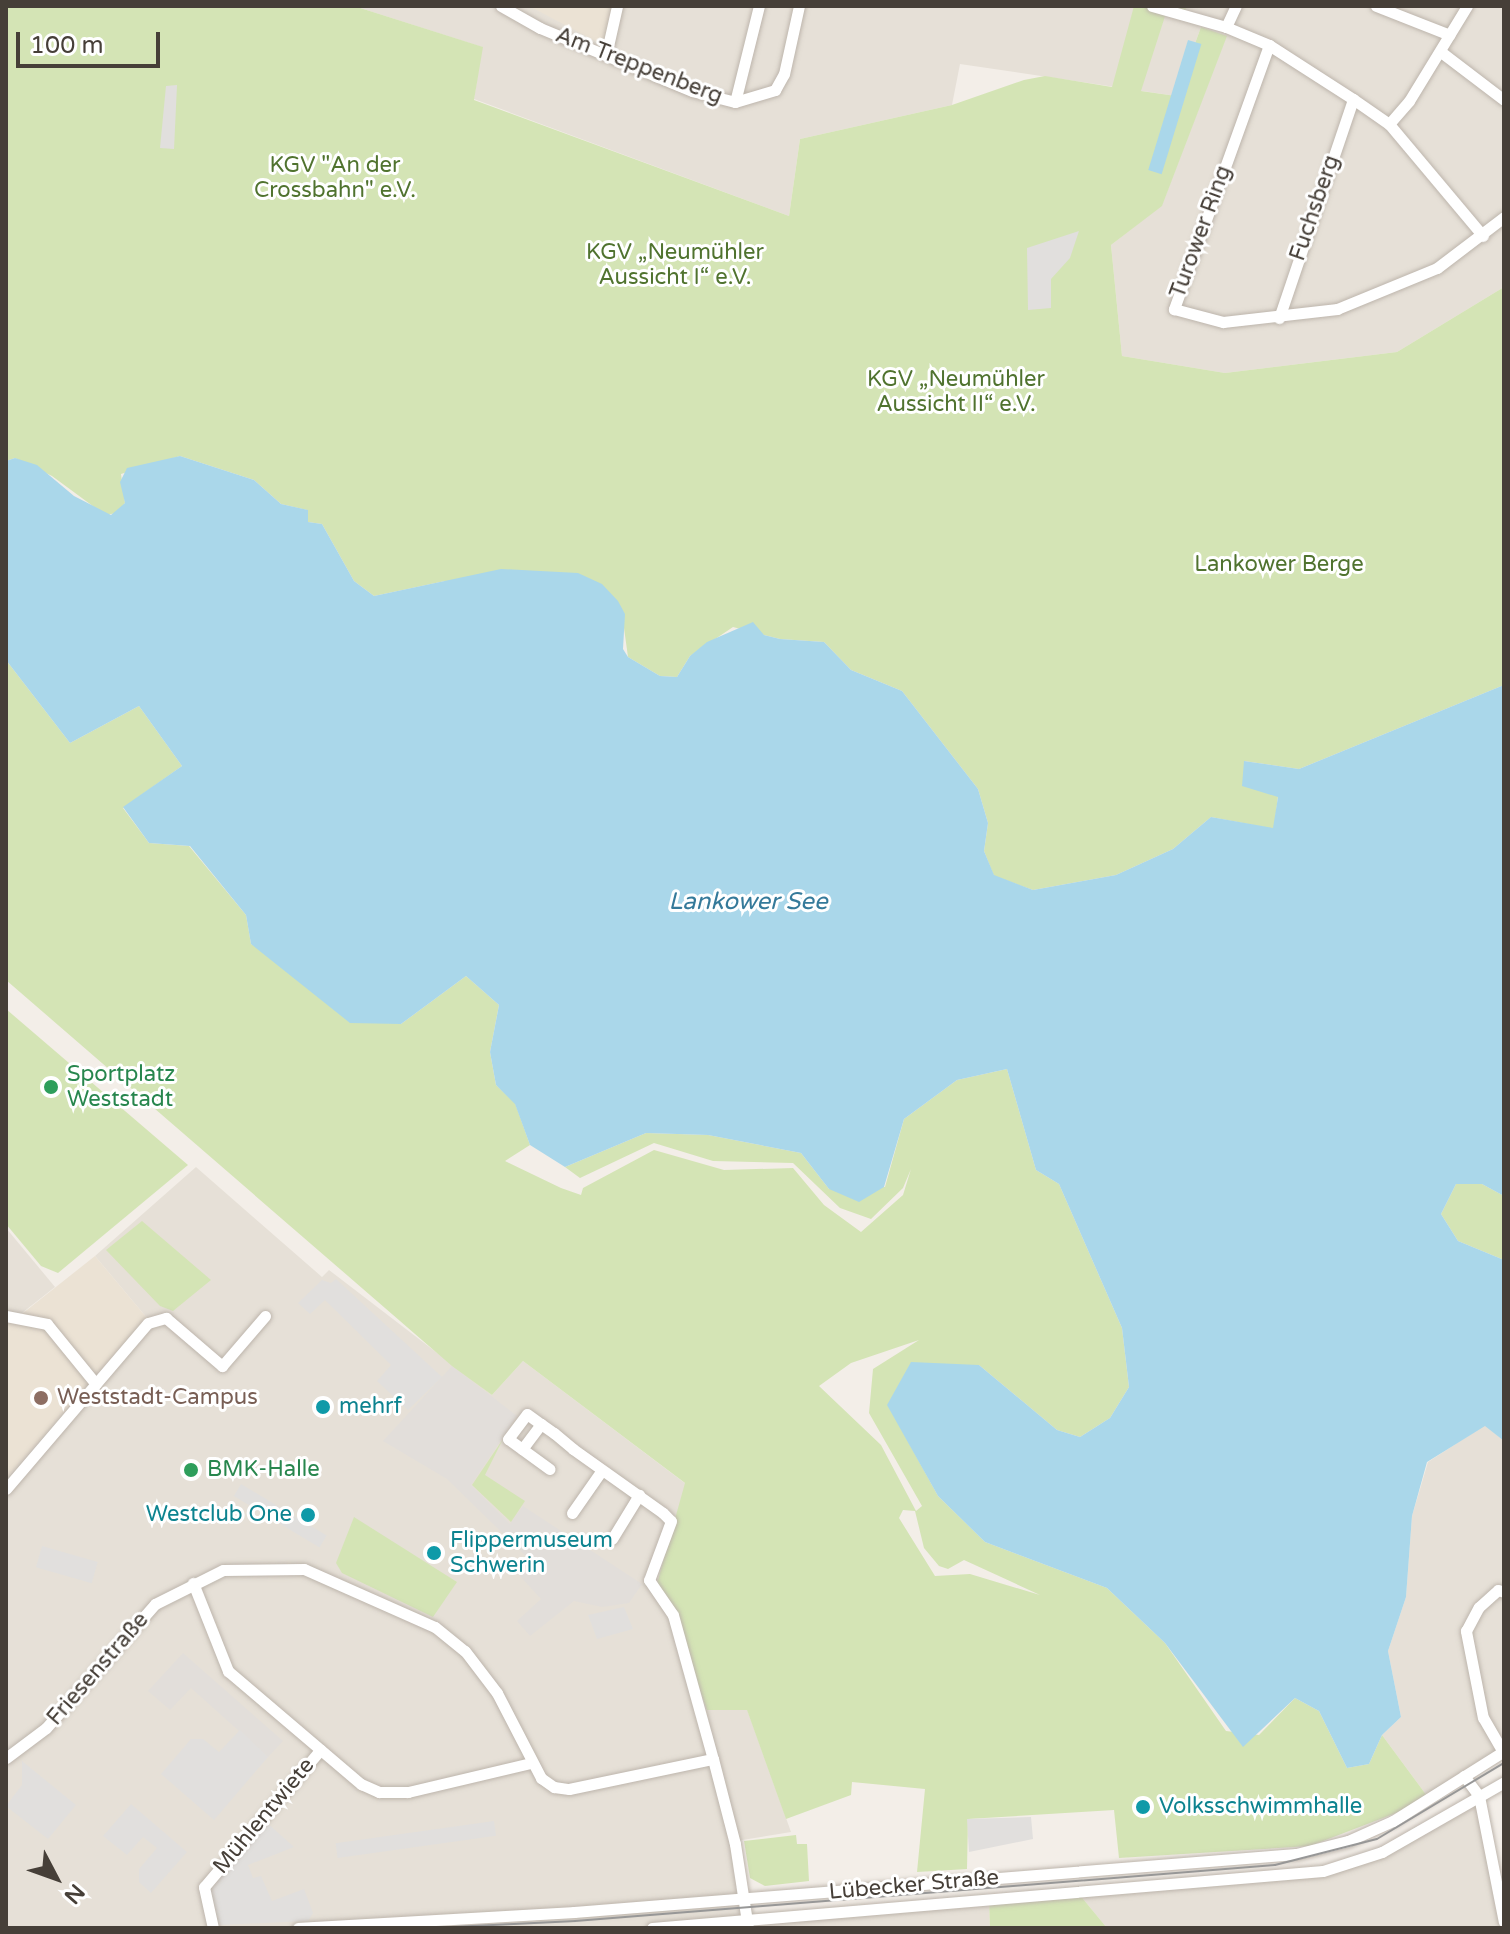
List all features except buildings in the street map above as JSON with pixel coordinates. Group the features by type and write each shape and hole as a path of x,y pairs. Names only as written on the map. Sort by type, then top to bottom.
{"street":[{"name":"Am Treppenberg","path":"501,6 692,91 735,102"},
{"path":"606,55 617,6"},
{"path":"735,102 759,6"},
{"path":"735,102 775,90 784,74 799,6"},
{"path":"1152,6 1226,27 1269,45 1389,124 1483,236"},
{"path":"1226,27 1236,6"},
{"path":"1376,6 1450,35"},
{"path":"1389,124 1441,52 1467,6"},
{"name":"Turower Ring","path":"1269,45 1174,309 1223,322 1337,309 1389,292 1483,236 1504,217"},
{"path":"1441,52 1504,100"},
{"name":"Fuchsberg","path":"1279,318 1353,99"},
{"path":"6,1316 47,1324 96,1384"},
{"path":"6,1489 156,1318 166,1318 222,1366 265,1316"},
{"path":"550,1469 508,1439 527,1414 671,1521 649,1580 673,1615 713,1759 747,1924"},
{"path":"522,1449 541,1424"},
{"path":"572,1513 602,1470"},
{"path":"612,1539 639,1495"},
{"name":"Friesenstraße","path":"6,1758 46,1728 155,1604 193,1583 241,1566 304,1569 435,1627 483,1673 541,1778 569,1789 713,1759"},
{"path":"193,1583 228,1671 361,1784 393,1794 516,1771 531,1763"},
{"path":"1503,1752 1480,1707 1466,1631 1479,1607 1498,1590 1504,1592"},
{"name":"Mühlentwiete","path":"213,1928 204,1887 320,1750"},
{"name":"Lübecker Straße","path":"298,1928 743,1898 1296,1854 1371,1832 1503,1752"},
{"path":"1464,1776 1479,1796 1504,1922"},
{"name":"Lübecker Straße","path":"652,1928 747,1924 1323,1871 1382,1852 1504,1782"}],"shaded area":[{"path":"354,6 1504,6 1504,287 1397,352 1225,373 1122,356 1111,245 1162,205 1226,37 1201,27 1176,96 960,64 952,105 800,139 789,216 474,99 482,47"},
{"path":"529,6 614,6 605,46"},
{"path":"177,85 174,149 160,148 166,86"},
{"path":"1079,231 1070,258 1051,279 1051,308 1028,310 1027,248"},
{"path":"196,1167 322,1277 329,1270 492,1395 523,1361 686,1484 656,1587 747,1709 791,1832 736,1841 747,1920 989,1901 990,1928 6,1928 6,1479 147,1318 95,1256"},
{"path":"6,1228 55,1287 17,1317 6,1316"},
{"name":"Weststadt-Campus","path":"95,1256 147,1318 6,1479 6,1316 18,1317"},
{"path":"336,1279 442,1377 408,1410 377,1381 391,1365 325,1300 310,1314 298,1303 322,1280 331,1283"},
{"path":"452,1366 517,1416 471,1485 510,1524 523,1506 642,1584 629,1603 602,1607 574,1601 530,1636 517,1621 541,1599 519,1575 532,1562 447,1479 383,1441"},
{"path":"1485,1425 1504,1441 1504,1751 1430,1800 1382,1735 1401,1717 1388,1651 1406,1597 1412,1516 1428,1462"},
{"path":"241,1484 327,1536 320,1548 234,1496"},
{"path":"42,1546 98,1562 92,1583 36,1567"},
{"path":"624,1607 633,1629 597,1639 588,1615"},
{"path":"183,1653 283,1741 268,1757 191,1688 170,1710 148,1691"},
{"path":"240,1730 268,1757 214,1820 161,1774 191,1739 203,1739 219,1752"},
{"path":"22,1761 76,1805 48,1839 6,1806 22,1785"},
{"path":"1479,1796 1504,1928 1107,1928 1079,1894 1351,1864"},
{"path":"131,1804 187,1852 151,1893 139,1882 139,1869 157,1848 143,1837 127,1855 103,1836"},
{"path":"1031,1817 1033,1839 969,1852 967,1819"},
{"path":"494,1821 496,1836 338,1858 336,1843"},
{"path":"266,1822 294,1847 248,1865 253,1878 261,1876 272,1901 304,1889 313,1913 308,1921 218,1925 209,1889"}],"green space":[{"path":"6,6 354,6 483,47 474,100 789,216 800,139 952,105 1024,80 1045,76 1112,87 1134,6 1187,6 1184,13 1167,10 1141,91 1176,96 1201,27 1227,36 1162,206 1111,245 1122,356 1225,373 1397,352 1504,287 1504,685 1299,769 1244,761 1278,796 1274,829 1211,817 1173,849 1116,875 1033,890 994,876 984,851 988,823 978,789 902,691 851,670 824,642 780,639 733,627 690,656 677,677 660,676 628,657 624,628 445,581 374,596 354,581 322,524 308,522 307,510 281,504 254,480 180,456 121,474 125,503 117,513 105,515 52,476 15,458 6,461"},
{"path":"6,660 70,743 139,706 182,766 123,808 149,843 189,846 246,915 251,944 401,1024 466,976 499,1005 490,1052 496,1085 515,1103 530,1145 505,1161 561,1188 581,1195 583,1188 654,1150 724,1170 793,1168 824,1205 861,1232 903,1195 911,1169 903,1188 871,1219 840,1208 793,1163 713,1161 654,1143 580,1178 565,1167 646,1133 708,1135 801,1153 829,1189 885,1187 904,1119 957,1080 1007,1069 1036,1170 1059,1184 1122,1328 1129,1387 1110,1418 1080,1437 1057,1430 979,1365 888,1405 938,1496 985,1542 1107,1588 1165,1643 1226,1731 1259,1735 1295,1698 1319,1711 1347,1768 1369,1764 1382,1735 1430,1800 1310,1846 1119,1858 1114,1810 968,1819 967,1869 917,1872 925,1789 852,1782 851,1795 786,1819 747,1710 707,1710 673,1615 656,1587 685,1483 523,1361 492,1395 452,1366 6,980","holes":["919,1340 873,1369 869,1413 922,1506 916,1511 881,1445 819,1386 851,1363","903,1510 915,1511 924,1548 939,1566 948,1569 964,1560 1040,1595 970,1574 935,1576 899,1518"]},
{"name":"Sportplatz Weststadt","path":"6,1009 188,1165 58,1273 41,1266 6,1224"},
{"path":"1456,1184 1482,1184 1504,1196 1504,1260 1458,1241 1441,1214"},
{"path":"142,1221 211,1280 173,1311 160,1306 106,1250"},
{"path":"503,1439 485,1475 525,1501 511,1522 472,1485"},
{"path":"354,1517 457,1582 433,1617 342,1573 336,1563"},
{"path":"796,1835 797,1844 807,1844 809,1881 765,1886 750,1878 744,1841"},
{"path":"1079,1894 1107,1928 990,1928 989,1901"}],"water":[{"path":"1188,40 1201,44 1162,174 1148,170"},
{"name":"Lankower See","path":"180,456 254,480 281,504 308,510 308,522 322,524 354,581 374,596 501,569 578,573 602,584 618,601 625,614 623,649 628,657 660,676 677,677 690,656 707,642 753,622 764,635 824,642 851,670 902,691 978,789 988,823 984,851 994,875 1033,890 1116,875 1173,849 1211,817 1273,828 1278,797 1242,786 1244,761 1299,769 1504,685 1504,1196 1482,1184 1456,1184 1441,1214 1458,1241 1504,1260 1504,1441 1485,1426 1427,1462 1412,1516 1406,1597 1388,1651 1401,1717 1382,1735 1369,1764 1347,1768 1319,1711 1295,1698 1243,1747 1165,1643 1107,1588 985,1542 938,1496 887,1405 911,1362 979,1365 1057,1430 1080,1437 1110,1418 1129,1387 1122,1328 1059,1184 1036,1170 1007,1069 957,1080 904,1119 884,1187 859,1202 829,1189 801,1153 708,1135 646,1133 565,1167 530,1145 515,1104 496,1085 490,1052 499,1005 466,976 401,1024 350,1023 251,944 246,915 190,846 149,843 123,807 182,766 139,706 70,743 6,660 6,461 15,458 37,465 74,496 111,515 125,503 120,482 127,468"}],"tram line":[{"path":"432,1928 575,1921 1275,1865 1377,1839 1504,1763"}],"place":[{"name":"Sportplatz Weststadt","path":"51,1087"},
{"name":"Weststadt-Campus","path":"41,1398"},
{"name":"mehrf","path":"323,1407"},
{"name":"BMK-Halle","path":"191,1470"},
{"name":"Westclub One","path":"308,1515"},
{"name":"Flippermuseum Schwerin","path":"434,1553"},
{"name":"Volksschwimmhalle","path":"1143,1807"}],"park label":[{"name":"KGV \"An der Crossbahn\" e.V.","path":"335,178"},
{"name":"KGV „Neumühler Aussicht I“ e.V.","path":"675,264"},
{"name":"KGV „Neumühler Aussicht II“ e.V.","path":"956,392"},
{"name":"Lankower Berge","path":"1279,565"}]}
